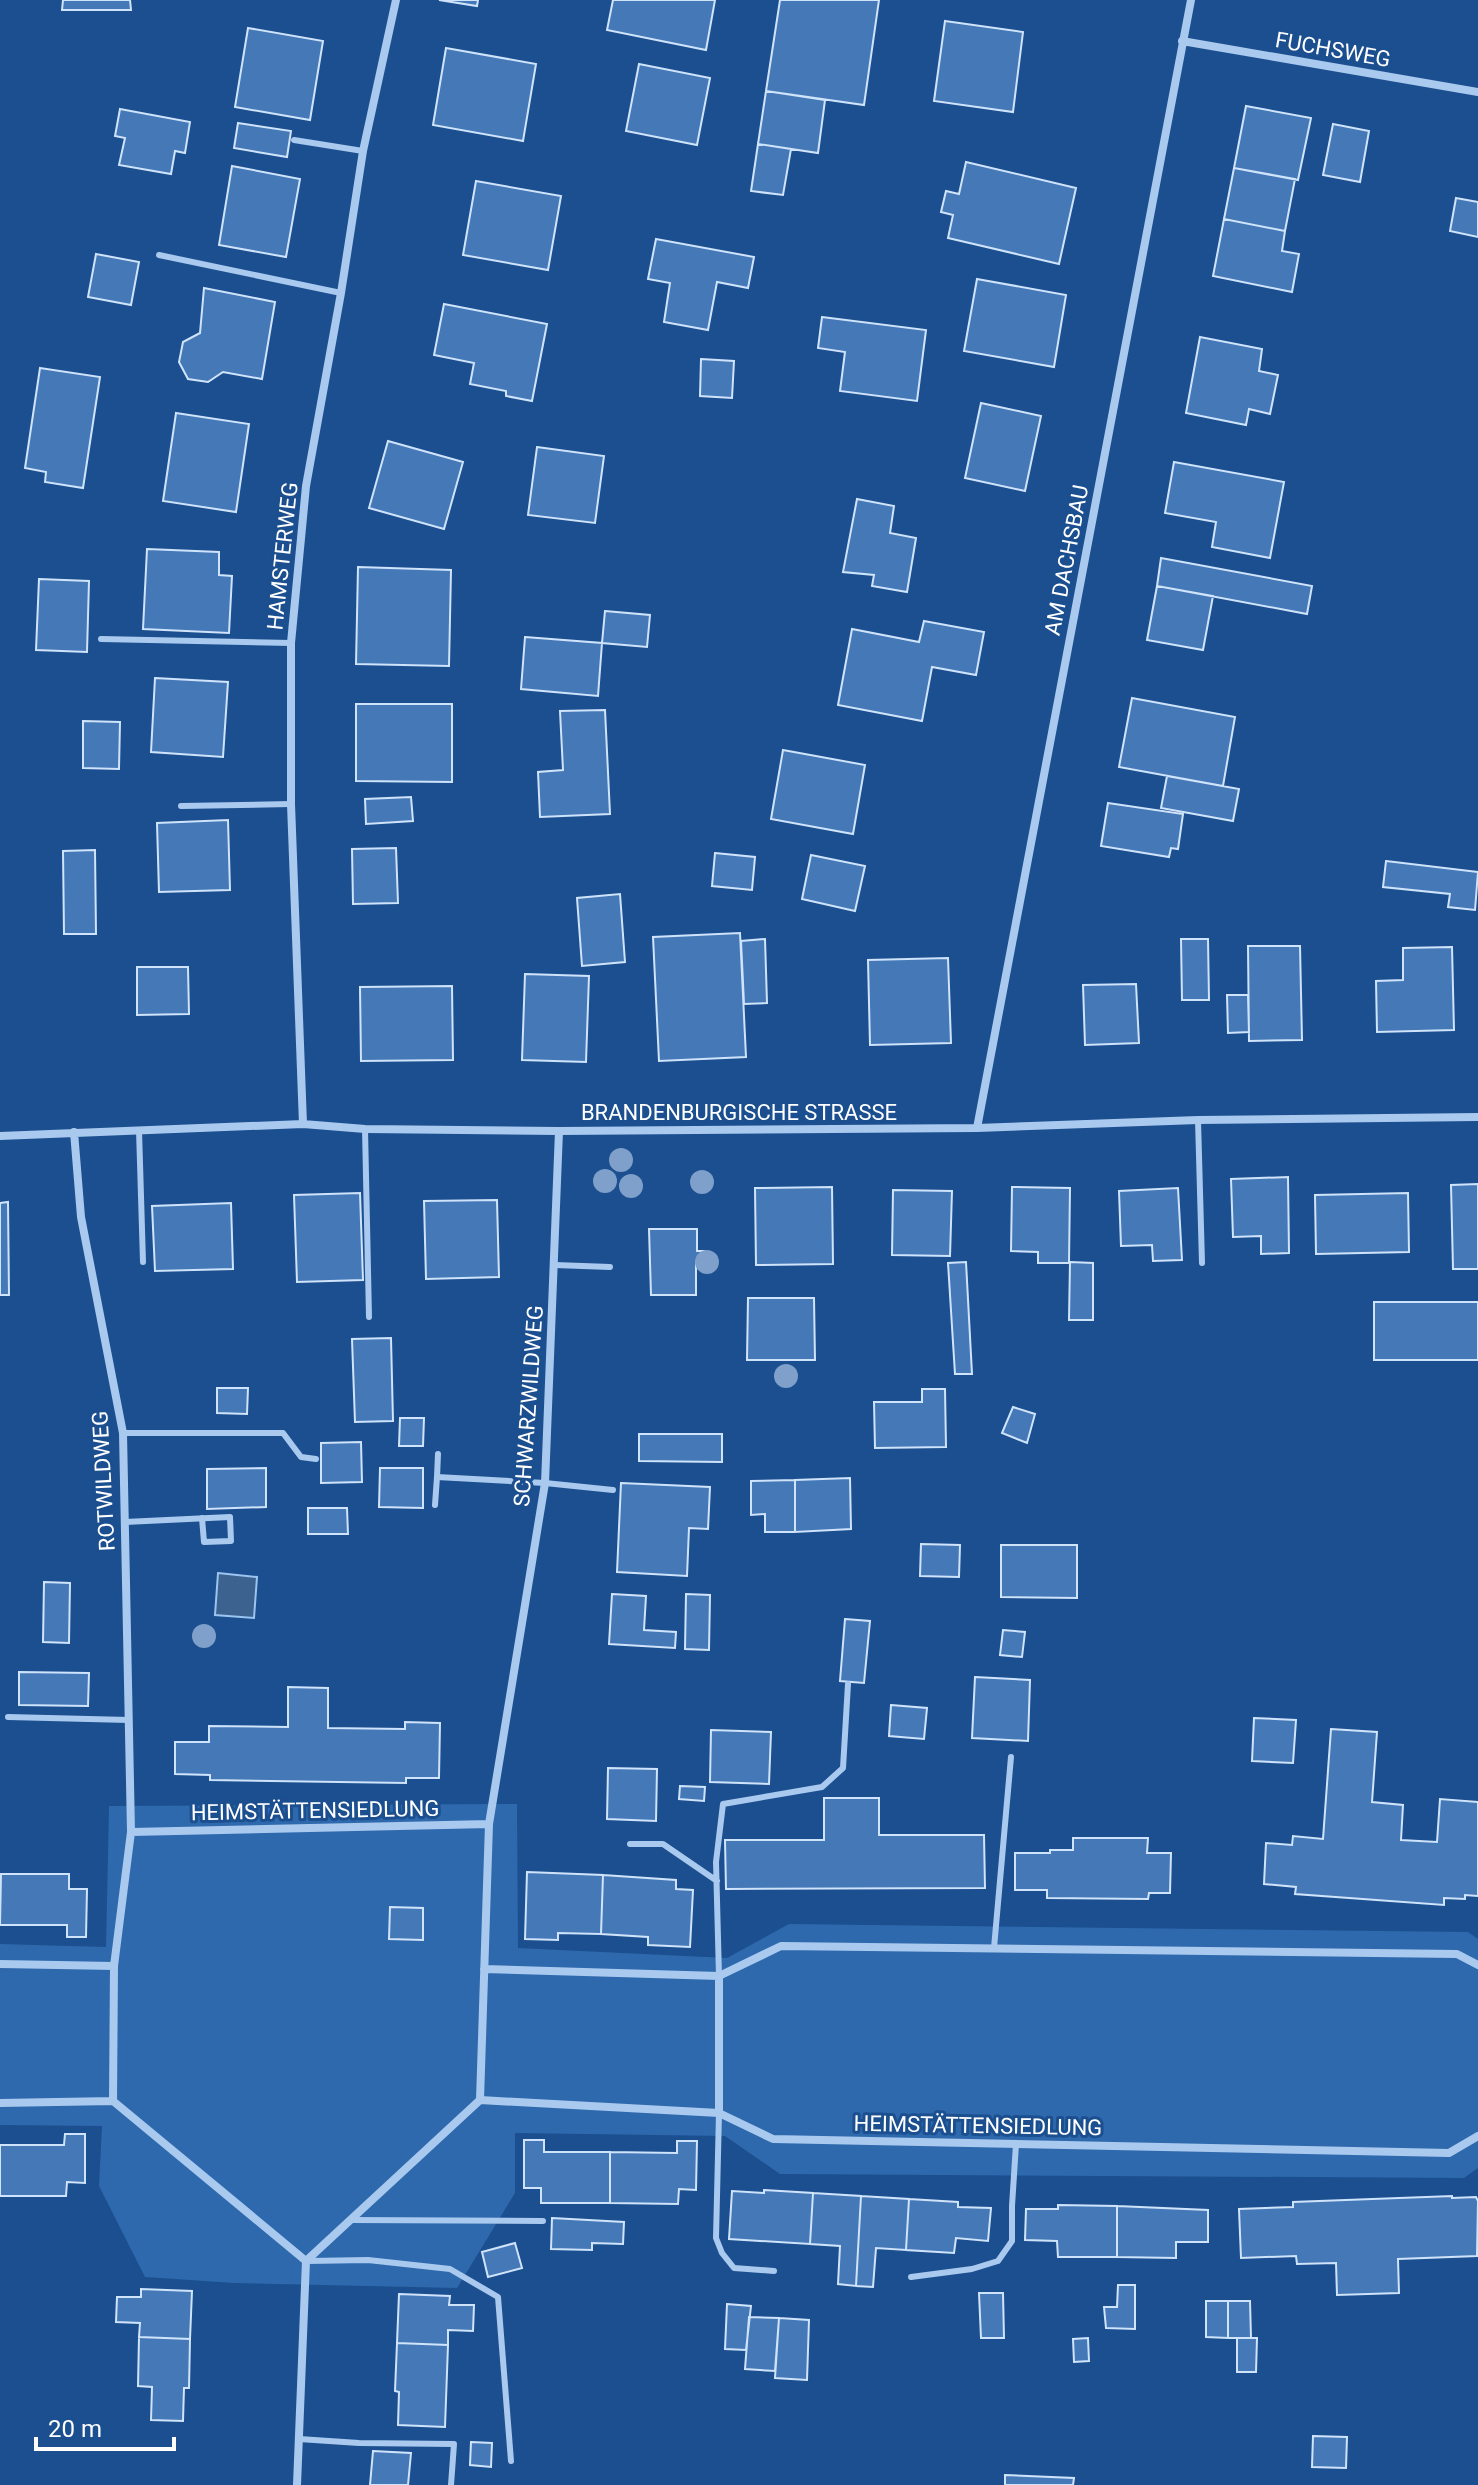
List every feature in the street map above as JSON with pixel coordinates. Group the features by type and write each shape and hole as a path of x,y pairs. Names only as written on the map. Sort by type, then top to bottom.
{"street":[{"name":"HAMSTERWEG","path":"303,1124 291,804 291,643 306,486 363,151 396,0"},
{"name":"AM DACHSBAU","path":"977,1128 1191,0"},
{"name":"FUCHSWEG","path":"1182,41 1478,92"},
{"name":"BRANDENBURGISCHE STRASSE","path":"0,1136 303,1124 365,1129 559,1131 977,1128 1198,1120 1478,1117"},
{"name":"SCHWARZWILDWEG","path":"489,1824 545,1483 559,1131"},
{"name":"ROTWILDWEG","path":"74,1132 81,1217 123,1433 131,1832"},
{"name":"HEIMSTÄTTENSIEDLUNG","path":"131,1832 489,1824"},
{"path":"297,2485 306,2261 480,2100 489,1824"},
{"path":"113,2101 114,1966 131,1832"},
{"path":"484,1969 719,1976 781,1946 1457,1954 1478,1965"},
{"path":"0,1964 114,1966"},
{"path":"719,1976 719,2113"},
{"name":"HEIMSTÄTTENSIEDLUNG","path":"480,2100 719,2113 773,2139 1449,2153 1478,2136"},
{"path":"0,2103 113,2101 306,2261"}],"lane":[{"path":"294,140 363,151"},
{"path":"159,255 341,293"},
{"path":"101,639 291,643"},
{"path":"181,806 291,804"},
{"path":"1198,1120 1202,1263"},
{"path":"138,1129 143,1262"},
{"path":"365,1129 369,1317"},
{"path":"555,1265 610,1267"},
{"path":"123,1433 283,1433 301,1457 316,1459"},
{"path":"435,1505 438,1454"},
{"path":"437,1477 613,1490"},
{"path":"125,1522 202,1518 230,1517 231,1541 204,1542 202,1518"},
{"path":"719,1976 716,1862 723,1804 822,1787 843,1768 848,1684"},
{"path":"8,1717 129,1720"},
{"path":"994,1948 1011,1757"},
{"path":"630,1844 663,1844 717,1881"},
{"path":"719,2113 716,2238 722,2253 734,2268 774,2271"},
{"path":"911,2277 972,2269 998,2261 1012,2241 1016,2144"},
{"path":"350,2220 543,2221"},
{"path":"306,2261 368,2260 450,2269 498,2297 511,2461"},
{"path":"299,2439 454,2444 451,2485"}],"shaded area":[{"path":"218,1573 257,1577 254,1618 215,1615"},
{"path":"517,1804 518,1948 727,1958 789,1924 1468,1932 1478,1939 1478,2168 1464,2178 780,2174 725,2136 515,2133 515,2193 457,2288 234,2283 145,2277 99,2186 102,2126 0,2125 0,1944 106,1947 109,1806"}],"building":[{"path":"63,0 130,0 131,10 62,10"},
{"path":"439,0 478,0 477,6"},
{"path":"613,0 715,0 706,50 607,30"},
{"path":"780,0 879,0 864,105 766,91"},
{"path":"945,21 1023,32 1013,112 934,101"},
{"path":"248,28 323,41 310,120 235,107"},
{"path":"446,48 536,64 523,141 433,125"},
{"path":"639,64 710,78 697,145 626,131"},
{"path":"766,91 825,100 818,153 758,144"},
{"path":"1246,106 1311,118 1298,180 1234,168"},
{"path":"120,109 190,122 185,153 175,151 171,174 119,165 125,138 115,136"},
{"path":"238,123 291,131 287,157 234,148"},
{"path":"1333,124 1369,131 1360,182 1323,175"},
{"path":"758,144 791,149 783,195 751,191"},
{"path":"966,162 1076,188 1059,264 948,238 953,215 941,212 946,191 959,194"},
{"path":"232,166 300,179 286,257 219,245"},
{"path":"1234,168 1295,179 1285,231 1224,219"},
{"path":"476,181 561,196 548,270 463,255"},
{"path":"1456,198 1478,202 1478,237 1450,231"},
{"path":"1224,219 1285,231 1282,251 1299,254 1292,292 1213,276"},
{"path":"656,239 754,257 748,288 717,282 708,330 664,322 670,283 648,279"},
{"path":"96,254 139,262 131,305 88,297"},
{"path":"977,279 1066,295 1054,367 964,351"},
{"path":"204,288 275,302 262,379 223,372 208,382 188,379 179,362 183,342 200,333"},
{"path":"444,304 547,324 532,401 506,396 506,391 470,384 474,363 434,355"},
{"path":"822,317 926,330 917,401 840,391 845,352 818,348"},
{"path":"1200,337 1262,349 1259,371 1278,375 1270,414 1249,409 1246,425 1186,413"},
{"path":"701,359 734,361 732,398 700,396"},
{"path":"40,368 100,377 83,488 45,482 46,472 25,468"},
{"path":"981,403 1041,416 1025,491 965,478"},
{"path":"176,413 249,424 236,512 163,501"},
{"path":"388,441 463,462 444,529 369,508"},
{"path":"537,447 604,456 595,523 528,515"},
{"path":"1174,462 1284,482 1270,558 1212,547 1216,522 1165,513"},
{"path":"857,499 894,506 890,533 916,538 907,592 872,586 874,575 843,572"},
{"path":"147,549 219,552 219,575 232,576 229,633 143,629"},
{"path":"1161,558 1312,586 1307,614 1157,586"},
{"path":"358,567 451,570 449,666 356,664"},
{"path":"39,579 89,581 87,652 36,650"},
{"path":"1157,586 1213,596 1203,650 1147,640"},
{"path":"605,611 650,615 647,647 602,643"},
{"path":"924,621 984,632 976,675 932,667 922,721 838,705 852,629 919,642"},
{"path":"525,637 602,643 598,696 521,689"},
{"path":"155,678 228,682 223,757 151,752"},
{"path":"1132,698 1235,717 1223,786 1119,767"},
{"path":"356,704 452,704 452,782 356,781"},
{"path":"605,710 610,814 540,817 538,772 563,770 560,711"},
{"path":"83,721 120,722 119,769 83,768"},
{"path":"783,750 865,765 853,834 771,819"},
{"path":"1167,776 1239,789 1233,821 1161,808"},
{"path":"411,797 413,821 366,824 365,799"},
{"path":"1108,803 1183,814 1178,849 1171,848 1169,857 1101,846"},
{"path":"228,820 230,890 159,892 157,823"},
{"path":"396,848 398,903 353,904 352,849"},
{"path":"95,850 96,934 64,934 63,851"},
{"path":"715,853 755,857 752,890 712,886"},
{"path":"811,855 865,866 855,911 802,899"},
{"path":"1386,861 1478,872 1475,910 1448,907 1450,894 1383,887"},
{"path":"620,894 625,962 582,966 577,898"},
{"path":"740,933 746,1057 659,1061 653,937"},
{"path":"765,939 767,1003 744,1004 741,941"},
{"path":"1181,939 1208,939 1209,1000 1182,1000"},
{"path":"1248,946 1300,946 1302,1040 1249,1041"},
{"path":"1452,947 1454,1030 1377,1032 1376,981 1403,980 1403,948"},
{"path":"948,958 951,1043 870,1045 868,960"},
{"path":"137,967 188,967 189,1014 137,1015"},
{"path":"525,974 589,976 586,1062 522,1060"},
{"path":"1136,984 1139,1043 1085,1045 1083,985"},
{"path":"452,986 453,1060 361,1061 360,987"},
{"path":"1227,995 1248,995 1249,1032 1228,1033"},
{"path":"1288,1177 1289,1253 1261,1254 1261,1236 1233,1237 1231,1179"},
{"path":"1478,1184 1478,1269 1453,1269 1451,1185"},
{"path":"832,1187 833,1264 756,1265 755,1188"},
{"path":"1012,1187 1070,1188 1069,1263 1038,1263 1038,1252 1011,1251"},
{"path":"1178,1188 1182,1260 1153,1261 1152,1245 1121,1246 1119,1191"},
{"path":"893,1190 952,1191 950,1256 892,1255"},
{"path":"360,1193 363,1280 297,1282 294,1195"},
{"path":"1408,1193 1409,1252 1316,1254 1315,1195"},
{"path":"497,1200 499,1277 426,1279 424,1201"},
{"path":"8,1202 9,1295 0,1295 0,1203"},
{"path":"231,1203 233,1269 155,1271 152,1206"},
{"path":"649,1229 697,1229 697,1251 704,1251 705,1262 696,1262 696,1295 651,1295"},
{"path":"966,1262 972,1374 955,1374 948,1263"},
{"path":"1070,1262 1093,1263 1093,1320 1069,1320"},
{"path":"748,1298 814,1298 815,1360 747,1360"},
{"path":"1374,1302 1478,1302 1478,1360 1374,1360"},
{"path":"391,1338 393,1421 355,1422 352,1339"},
{"path":"217,1388 248,1388 247,1414 217,1413"},
{"path":"922,1389 945,1389 946,1447 875,1448 874,1402 922,1402"},
{"path":"1013,1407 1035,1414 1027,1443 1002,1433"},
{"path":"400,1418 424,1418 423,1446 399,1446"},
{"path":"639,1434 722,1434 722,1462 639,1461"},
{"path":"361,1442 362,1482 321,1483 321,1443"},
{"path":"266,1468 266,1507 207,1509 207,1469"},
{"path":"380,1468 423,1468 423,1508 379,1507"},
{"path":"850,1478 851,1529 795,1532 795,1480"},
{"path":"795,1480 795,1532 765,1532 765,1514 751,1515 751,1481"},
{"path":"621,1483 710,1487 708,1529 689,1528 687,1576 617,1572"},
{"path":"308,1508 347,1508 348,1534 308,1534"},
{"path":"921,1544 960,1545 959,1577 920,1576"},
{"path":"1001,1545 1077,1545 1077,1598 1001,1597"},
{"path":"44,1582 70,1583 69,1643 43,1642"},
{"path":"612,1594 646,1596 644,1630 676,1632 675,1648 609,1644"},
{"path":"686,1594 710,1595 709,1650 685,1649"},
{"path":"845,1619 870,1621 864,1683 840,1681"},
{"path":"1003,1630 1025,1632 1022,1657 1000,1655"},
{"path":"19,1672 89,1673 88,1706 19,1705"},
{"path":"975,1677 1030,1680 1028,1741 972,1738"},
{"path":"288,1687 328,1688 328,1728 405,1729 405,1722 440,1723 439,1778 406,1778 406,1783 210,1780 210,1775 175,1774 175,1742 209,1742 209,1726 288,1727"},
{"path":"891,1705 927,1708 924,1739 889,1736"},
{"path":"1254,1718 1296,1720 1293,1763 1252,1761"},
{"path":"1331,1729 1377,1732 1372,1802 1403,1805 1401,1840 1437,1842 1440,1799 1478,1802 1478,1896 1444,1898 1444,1905 1295,1894 1296,1887 1264,1884 1266,1843 1292,1845 1293,1836 1323,1839"},
{"path":"711,1730 771,1732 769,1784 710,1782"},
{"path":"608,1768 657,1769 656,1821 607,1819"},
{"path":"680,1786 705,1787 704,1801 679,1799"},
{"path":"824,1798 879,1798 879,1835 984,1835 985,1888 726,1889 725,1840 824,1840"},
{"path":"1073,1838 1148,1838 1147,1853 1171,1853 1170,1893 1149,1893 1148,1899 1047,1898 1047,1890 1015,1890 1015,1853 1073,1850"},
{"path":"527,1872 603,1875 601,1934 558,1933 558,1940 525,1939"},
{"path":"1,1874 69,1874 69,1889 87,1889 86,1937 67,1937 67,1925 0,1925"},
{"path":"603,1875 676,1880 676,1889 693,1890 690,1947 648,1945 648,1937 601,1934"},
{"path":"390,1907 423,1908 423,1940 389,1939"},
{"path":"65,2134 85,2134 85,2183 67,2182 66,2196 0,2196 0,2145 64,2145"},
{"path":"524,2140 544,2140 544,2152 610,2152 610,2203 541,2203 541,2188 524,2188"},
{"path":"677,2141 697,2141 696,2190 679,2189 678,2204 610,2203 610,2152 677,2153"},
{"path":"764,2190 813,2193 810,2244 729,2239 732,2191 764,2193"},
{"path":"813,2193 861,2196 856,2286 838,2284 840,2246 810,2244"},
{"path":"861,2196 909,2199 906,2250 876,2248 873,2287 856,2286"},
{"path":"1476,2197 1478,2201 1477,2256 1398,2259 1399,2293 1337,2295 1336,2263 1297,2264 1296,2256 1241,2258 1239,2209 1293,2207 1293,2202"},
{"path":"909,2199 958,2202 958,2207 991,2208 988,2241 956,2238 954,2253 906,2250"},
{"path":"1058,2205 1117,2206 1117,2257 1058,2257 1057,2241 1025,2240 1026,2209 1058,2209"},
{"path":"1117,2206 1208,2210 1208,2242 1176,2242 1176,2258 1117,2257"},
{"path":"552,2218 624,2222 623,2244 592,2243 592,2250 551,2249"},
{"path":"515,2243 522,2268 488,2277 482,2252"},
{"path":"1118,2285 1135,2285 1135,2329 1106,2328 1104,2307 1117,2307"},
{"path":"141,2289 192,2291 190,2339 139,2337 140,2323 116,2322 117,2297 141,2297"},
{"path":"979,2293 1003,2293 1004,2338 981,2338"},
{"path":"399,2294 450,2296 449,2305 474,2305 473,2331 448,2330 448,2345 397,2343"},
{"path":"1206,2301 1228,2301 1228,2338 1206,2337"},
{"path":"1228,2301 1250,2301 1251,2338 1228,2338"},
{"path":"727,2304 751,2306 746,2350 725,2349"},
{"path":"749,2317 779,2318 775,2371 745,2369"},
{"path":"779,2318 809,2320 807,2380 775,2378"},
{"path":"139,2337 190,2339 189,2388 184,2388 183,2421 151,2420 152,2387 138,2386"},
{"path":"1088,2338 1089,2361 1074,2362 1073,2339"},
{"path":"1237,2338 1257,2338 1256,2372 1237,2372"},
{"path":"397,2343 448,2345 445,2427 398,2425 399,2392 395,2391"},
{"path":"1313,2436 1347,2437 1346,2468 1312,2467"},
{"path":"471,2442 492,2443 491,2467 470,2465"},
{"path":"373,2451 411,2453 408,2485 370,2485"},
{"path":"1005,2475 1074,2478 1073,2485 1005,2485"}]}
